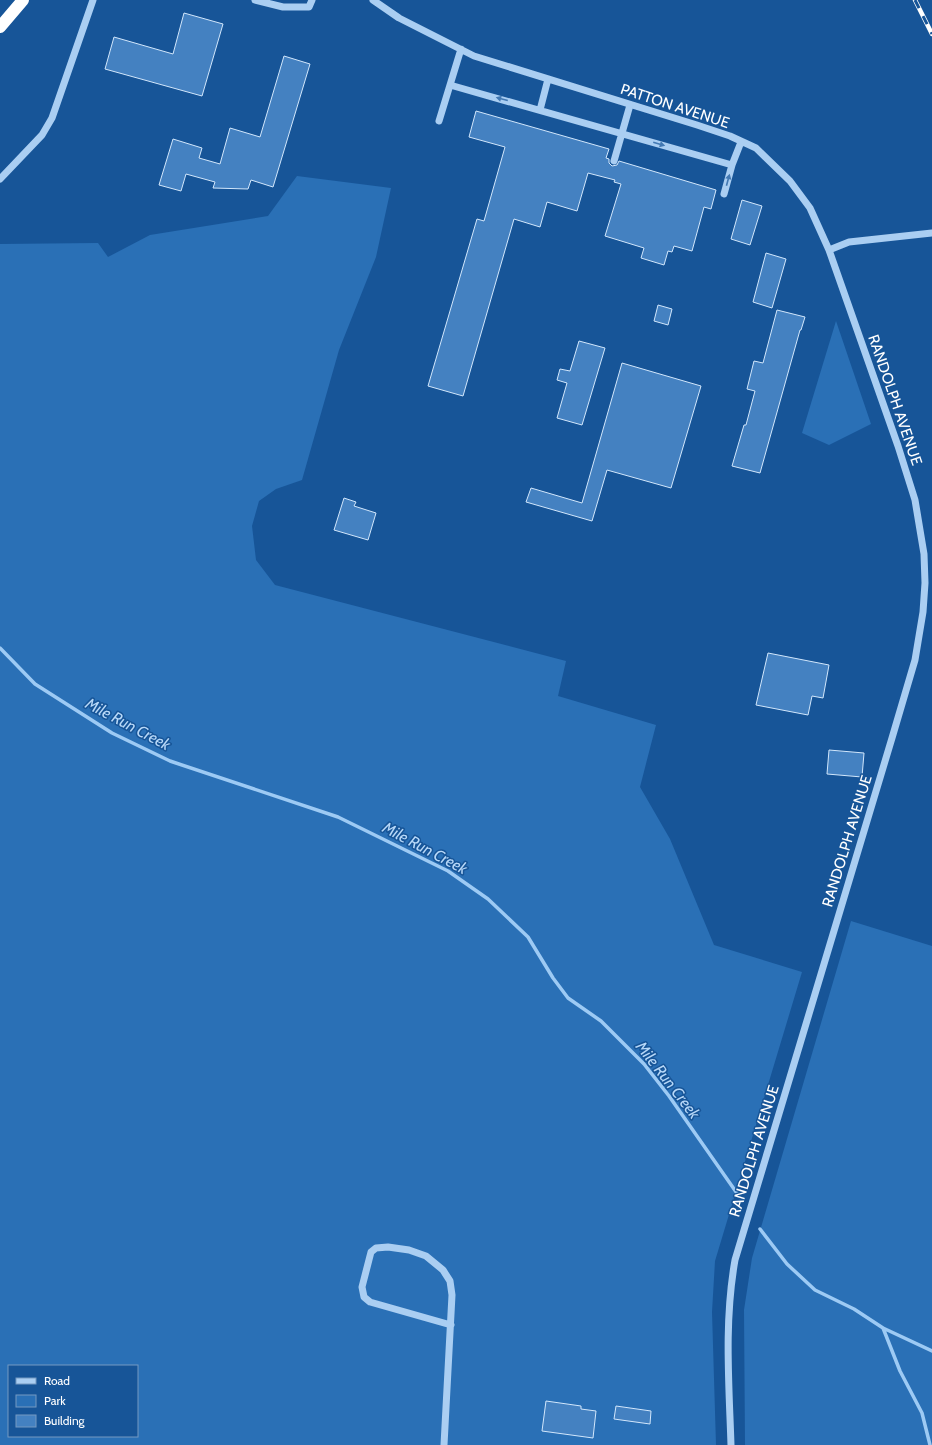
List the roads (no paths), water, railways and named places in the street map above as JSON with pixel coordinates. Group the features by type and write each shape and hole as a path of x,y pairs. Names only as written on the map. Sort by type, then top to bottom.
{"highway":[{"path":"0,16 22,0"},
{"path":"0,27 22,0"}],"street":[{"path":"0,179 42,135 52,118 93,0"},
{"path":"255,0 283,7 309,7 312,0"},
{"name":"PATTON AVENUE","path":"373,0 399,18 474,56 704,128 756,148 790,181 810,208 829,250"},
{"path":"439,121 461,50"},
{"path":"540,110 548,79"},
{"path":"450,85 732,165"},
{"path":"614,161 630,105"},
{"path":"724,194 732,165 741,142"},
{"path":"829,250 849,242 932,233"},
{"name":"RANDOLPH AVENUE","path":"731,1445 728,1334 730,1298 735,1260 915,660 923,612 925,583 924,554 914,500 898,446 829,250"},
{"path":"444,1445 452,1295 450,1280 439,1266 426,1256 409,1250 388,1247 376,1248 371,1252 362,1288 364,1297 370,1302 450,1325"}],"waterway":[{"name":"Mile Run Creek","path":"0,648 35,684 112,733 170,761 338,817 448,871 488,899 528,937 553,978 568,998 601,1021 644,1064 669,1096 741,1199"},
{"name":"Mile Run Creek","path":"760,1229 787,1264 815,1290 854,1309 883,1328 932,1351"},
{"path":"883,1328 900,1371 922,1413 930,1445"}],"railway":[{"path":"915,0 932,34"}]}
